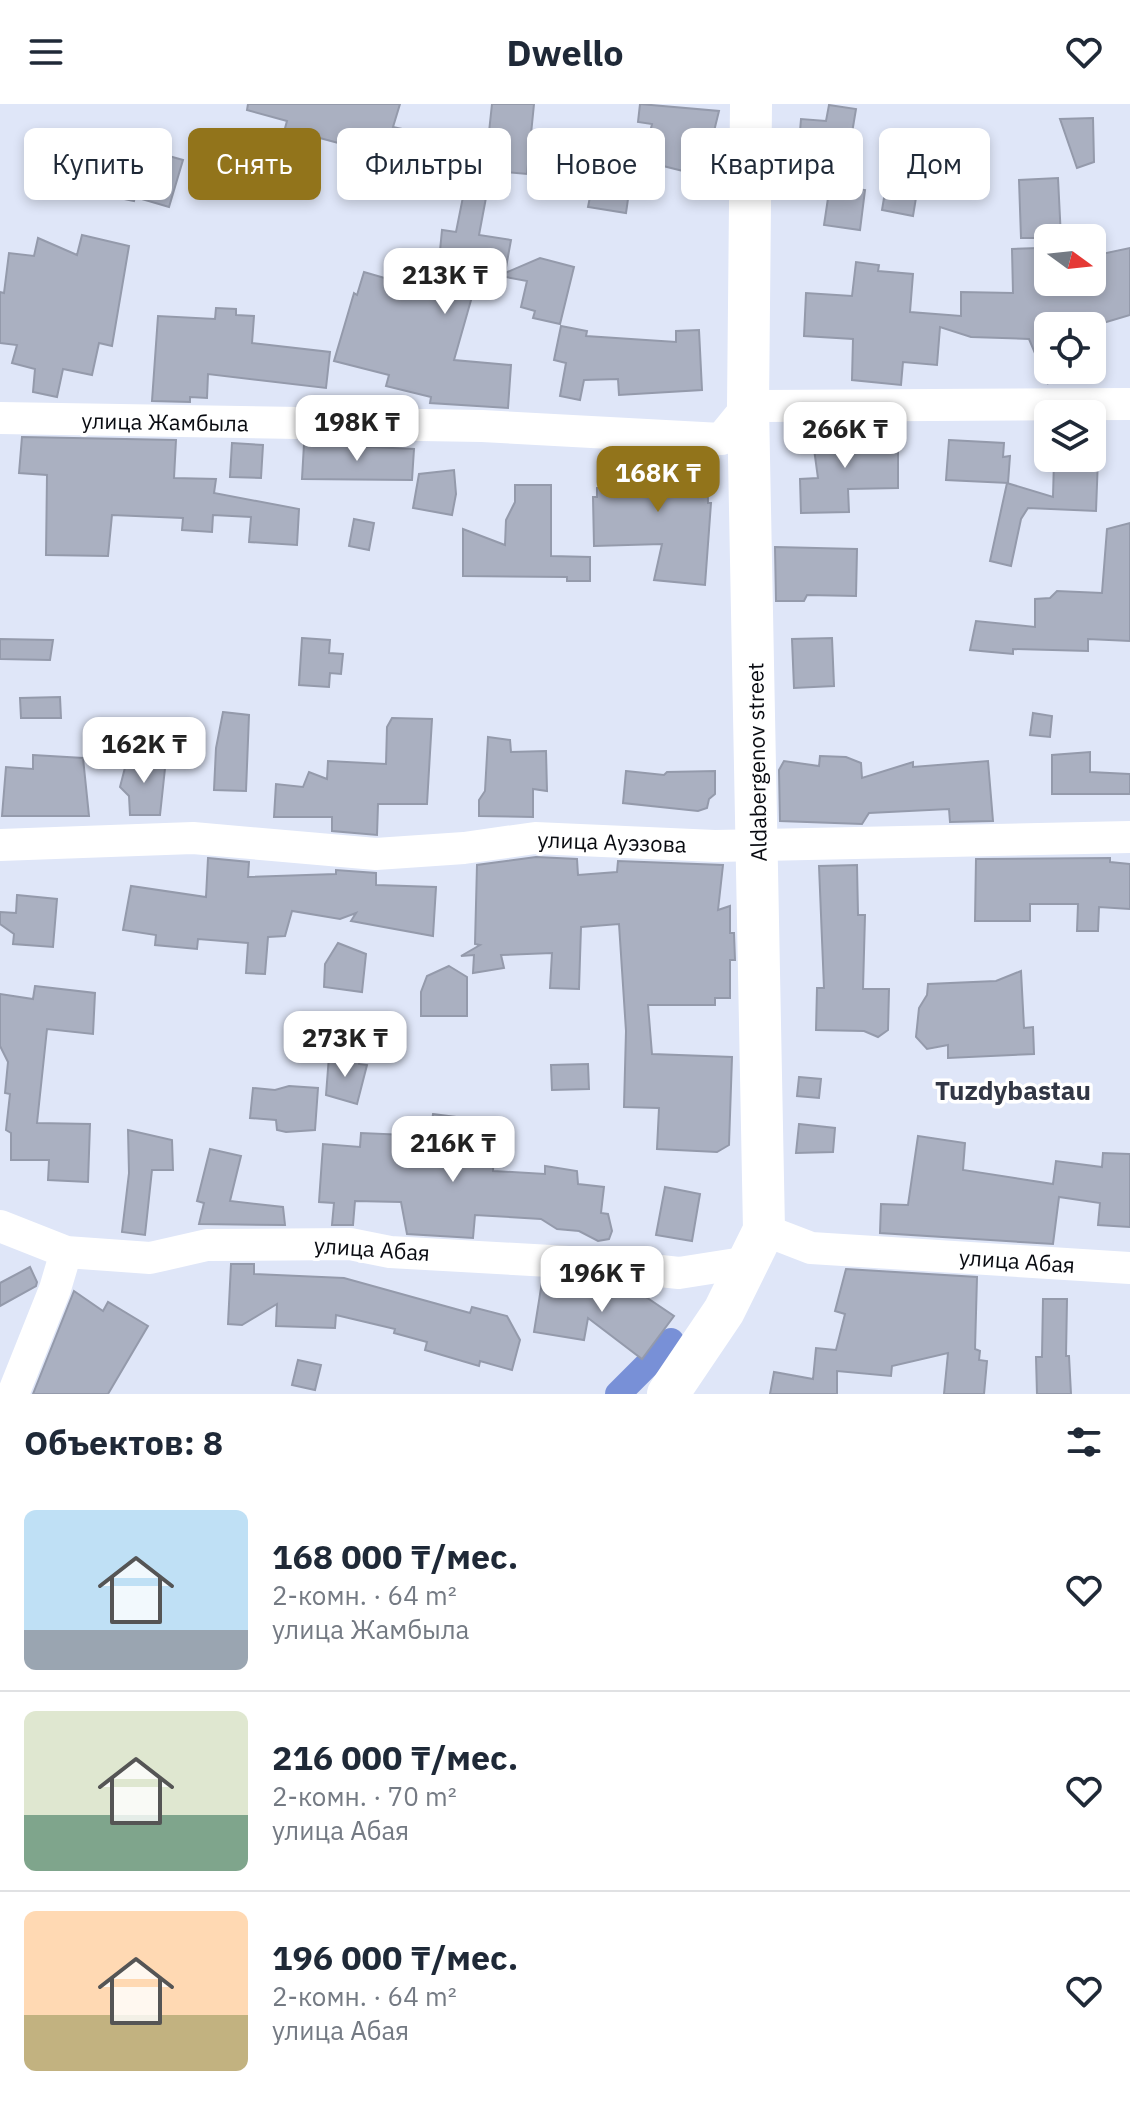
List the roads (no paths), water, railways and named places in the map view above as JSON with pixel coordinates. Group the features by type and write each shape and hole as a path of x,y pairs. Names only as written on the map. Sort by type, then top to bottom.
{"main road":[{"name":"Aldabergenov street","path":"668,1394 724,1311 756,1246 759,845 748,406 751,104"}],"street":[{"path":"748,406 1130,404"},
{"name":"улица Жамбыла","path":"0,418 482,426 721,439 748,406"},
{"name":"улица Ауэзова","path":"0,845 193,838 376,854 464,848 535,838 759,845 1130,837"},
{"name":"улица Абая","path":"0,1226 66,1252 150,1258 207,1245 350,1244 390,1252 586,1263 679,1273 756,1246 1130,1268"},
{"path":"13,1394 55,1289 66,1252"}],"waterway":[{"path":"618,1394 671,1341"}],"district":[{"name":"Tuzdybastau","path":"1013,1091"}]}
